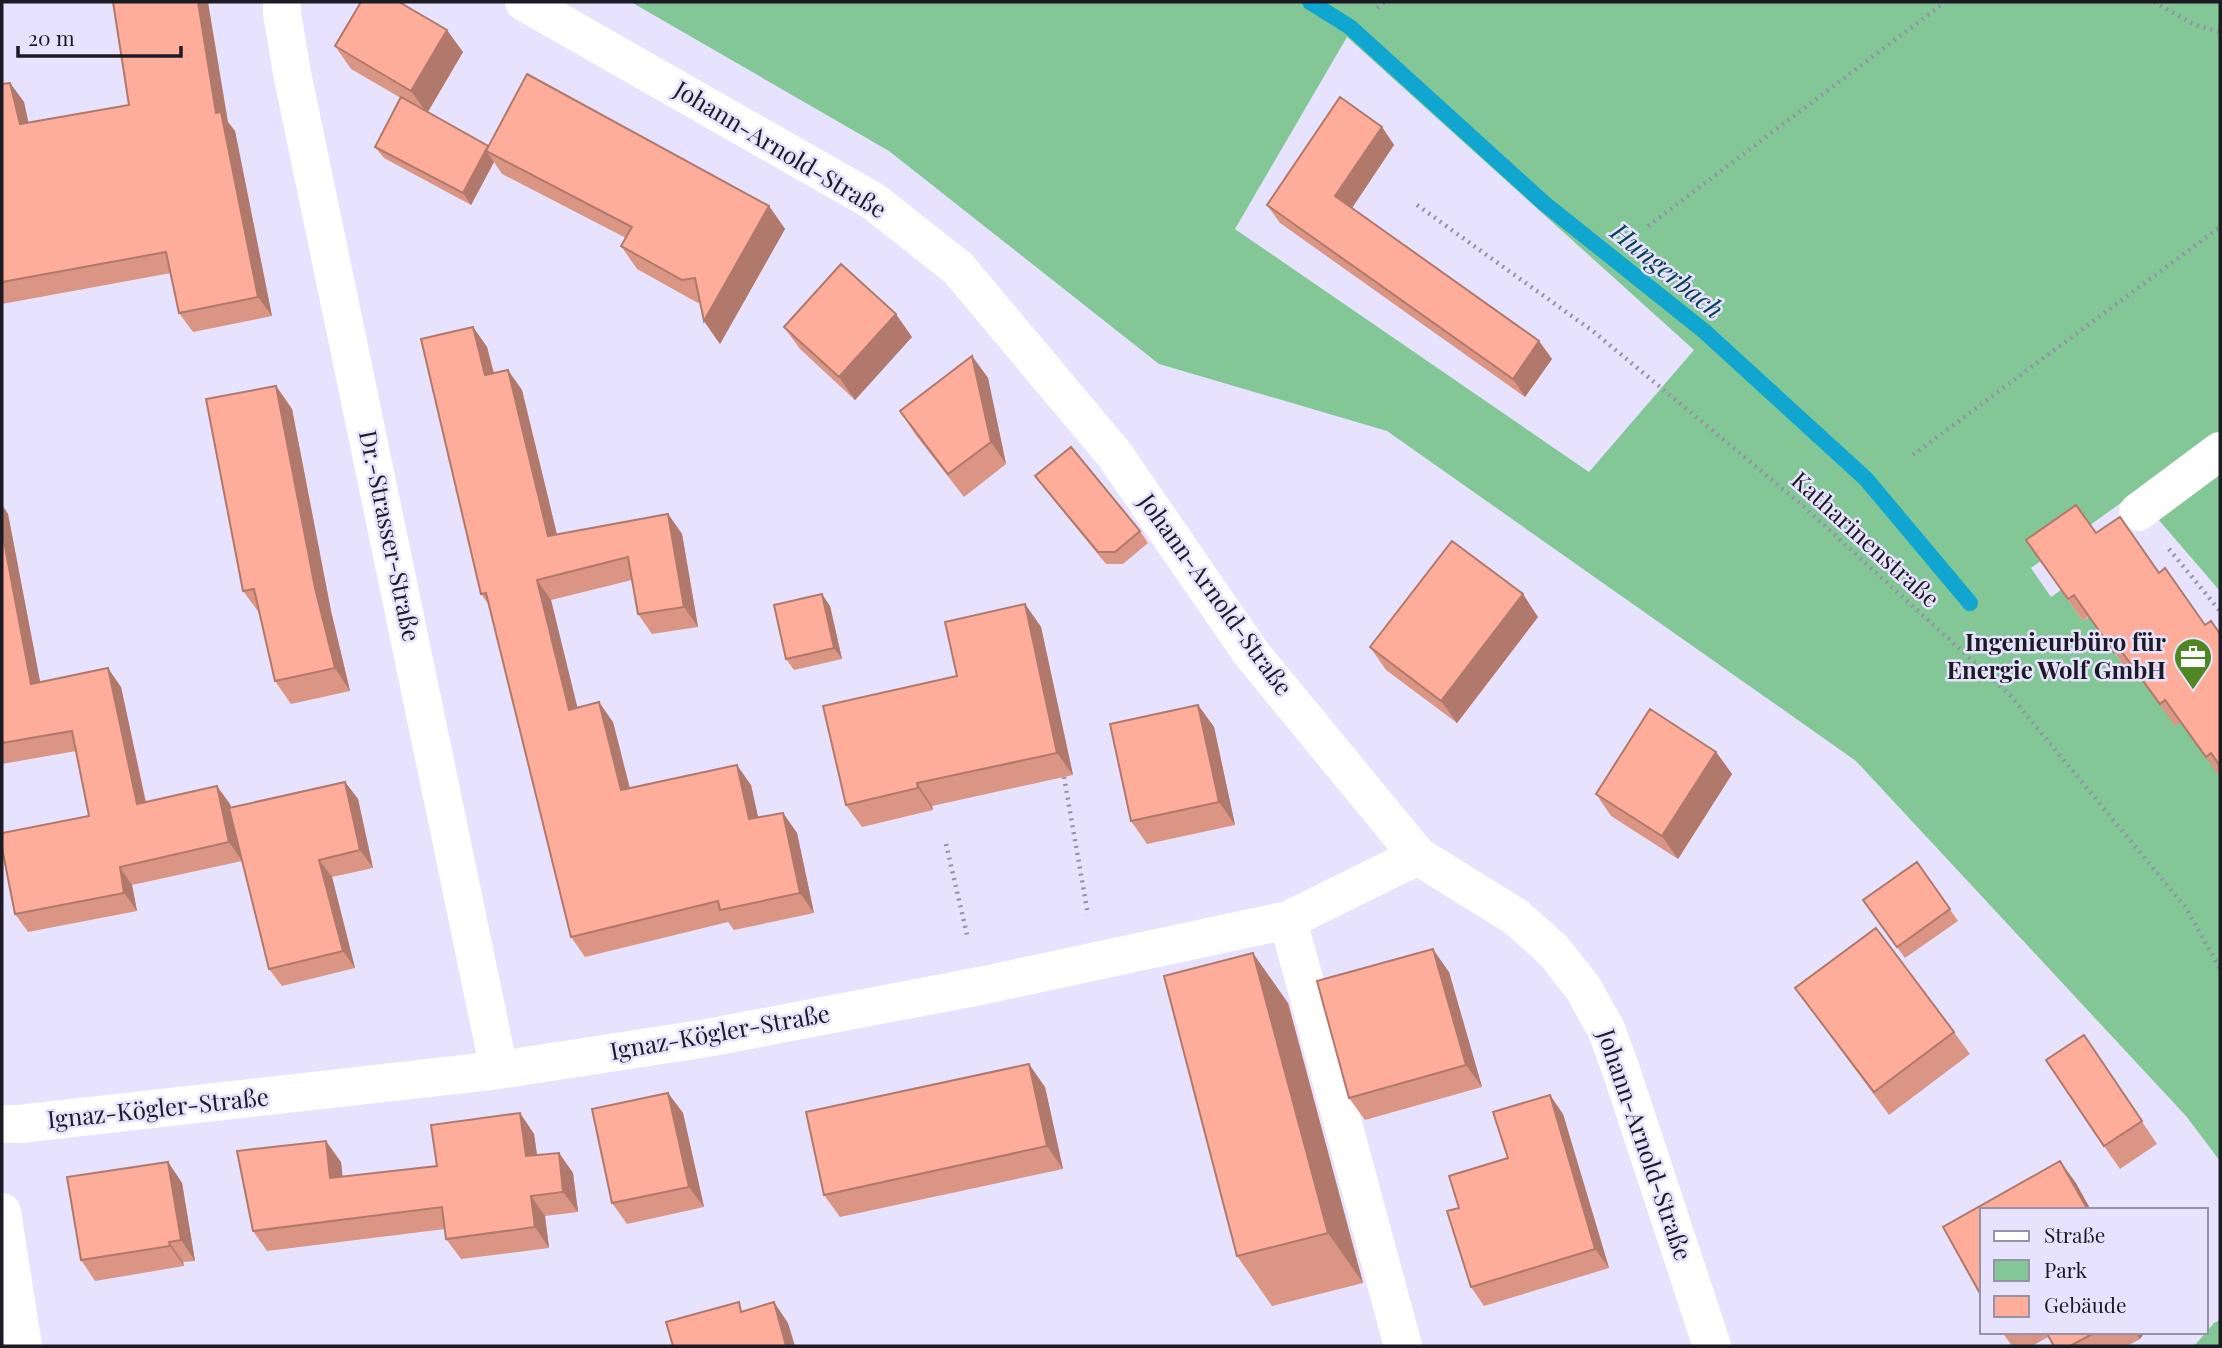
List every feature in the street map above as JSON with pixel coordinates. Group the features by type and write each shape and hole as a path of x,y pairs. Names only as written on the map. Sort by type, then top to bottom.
{"street":[{"name":"Dr.-Strasser-Straße","path":"282,2 292,73 499,1070"},
{"name":"Johann-Arnold-Straße","path":"524,2 873,201 958,268 1115,454 1251,653 1418,856 1516,917 1554,951 1583,988 1606,1029 1622,1073 1712,1346"},
{"path":"2138,512 2220,451"},
{"name":"Ignaz-Kögler-Straße","path":"2,1124 499,1070 707,1038 980,986 1288,920 1418,856"},
{"path":"1288,920 1402,1346"},
{"path":"2,1212 23,1346"}],"path":[{"path":"1377,8 1385,2"},
{"path":"1648,226 1945,2"},
{"path":"2154,2 2195,25 2220,32"},
{"name":"Katharinenstraße","path":"1417,205 1594,332 1802,505 2010,695 2186,908 2220,969"},
{"path":"1913,455 2220,227"},
{"path":"2138,512 2220,611"},
{"path":"1064,778 1096,961"},
{"path":"946,844 980,986"}],"green space":[{"path":"631,2 2220,2 2220,431 2031,568 2051,597 2061,590 2083,621 2100,609 2107,642 2129,673 2146,662 2174,725 2191,714 2220,777 2220,1161 2186,1116 1856,761 1387,431 1159,364 889,151","holes":["1347,37 1694,350 1589,472 1235,229"]},
{"path":"2220,471 2220,591 2157,518"},
{"path":"2220,1320 2220,1346 2194,1346 2204,1334 2208,1334 2214,1323"}],"building":[{"path":"113,2 198,2 216,113 221,112 258,297 179,313 166,252 2,282 2,84 10,83 20,124 129,105"},
{"path":"361,2 399,2 447,30 411,91 335,46"},
{"path":"527,74 769,206 704,321 695,278 682,280 621,246 632,227 486,151"},
{"path":"401,97 488,146 463,193 375,147"},
{"path":"1340,97 1382,127 1335,196 1539,341 1513,379 1267,205"},
{"path":"841,264 896,314 839,377 784,327"},
{"path":"473,327 485,375 508,370 548,536 668,514 684,607 638,614 628,557 537,580 569,710 599,702 621,790 737,765 749,819 783,813 800,893 720,910 718,901 571,937 486,593 481,594 421,339"},
{"path":"972,356 991,442 948,474 900,411"},
{"path":"276,386 315,588 335,668 275,681 254,589 243,591 206,399"},
{"path":"1071,447 1140,531 1115,552 1098,552 1035,476"},
{"path":"2076,505 2096,533 2120,517 2159,573 2165,568 2205,625 2211,621 2220,634 2220,766 2211,753 2206,757 2165,700 2160,704 2119,648 2114,652 2074,595 2068,599 2026,540"},
{"path":"2,531 31,684 108,668 137,804 217,786 229,842 120,867 124,893 15,914 2,848 2,833 89,816 72,731 2,743"},
{"path":"1452,541 1523,594 1441,701 1370,647"},
{"path":"822,594 834,648 786,659 774,605"},
{"path":"1025,604 1057,753 917,783 918,788 846,805 823,706 957,676 945,622"},
{"path":"1198,705 1219,802 1131,821 1110,724"},
{"path":"1650,709 1716,752 1662,836 1596,794"},
{"path":"345,782 360,850 319,860 343,951 269,969 229,808"},
{"path":"1917,862 1950,909 1897,947 1863,900"},
{"path":"1876,928 1954,1032 1874,1092 1795,988"},
{"path":"1433,949 1466,1065 1349,1098 1317,981"},
{"path":"1253,953 1328,1233 1237,1256 1164,976"},
{"path":"2084,1035 2142,1121 2104,1146 2046,1060"},
{"path":"1029,1064 1047,1146 824,1195 806,1112"},
{"path":"668,1093 689,1187 612,1203 592,1109"},
{"path":"1550,1095 1595,1249 1471,1287 1447,1211 1459,1208 1449,1176 1508,1158 1493,1112"},
{"path":"520,1113 526,1156 559,1153 563,1192 531,1196 535,1227 446,1239 442,1207 253,1231 237,1151 326,1141 330,1178 437,1166 431,1125"},
{"path":"2060,1161 2087,1208 1980,1208 1980,1293 1943,1227"},
{"path":"168,1162 181,1240 169,1242 170,1246 81,1260 67,1177"},
{"path":"739,1302 741,1312 774,1302 786,1346 673,1346 666,1322"},
{"path":"2047,1334 2092,1334 2070,1346 2054,1346"}],"waterway":[{"name":"Hungerbach","path":"1310,2 1350,27 1545,204 1704,331 1866,479 1970,603"}],"place":[{"name":"Ingenieurbüro für Energie Wolf GmbH","path":"2193,691"}]}
